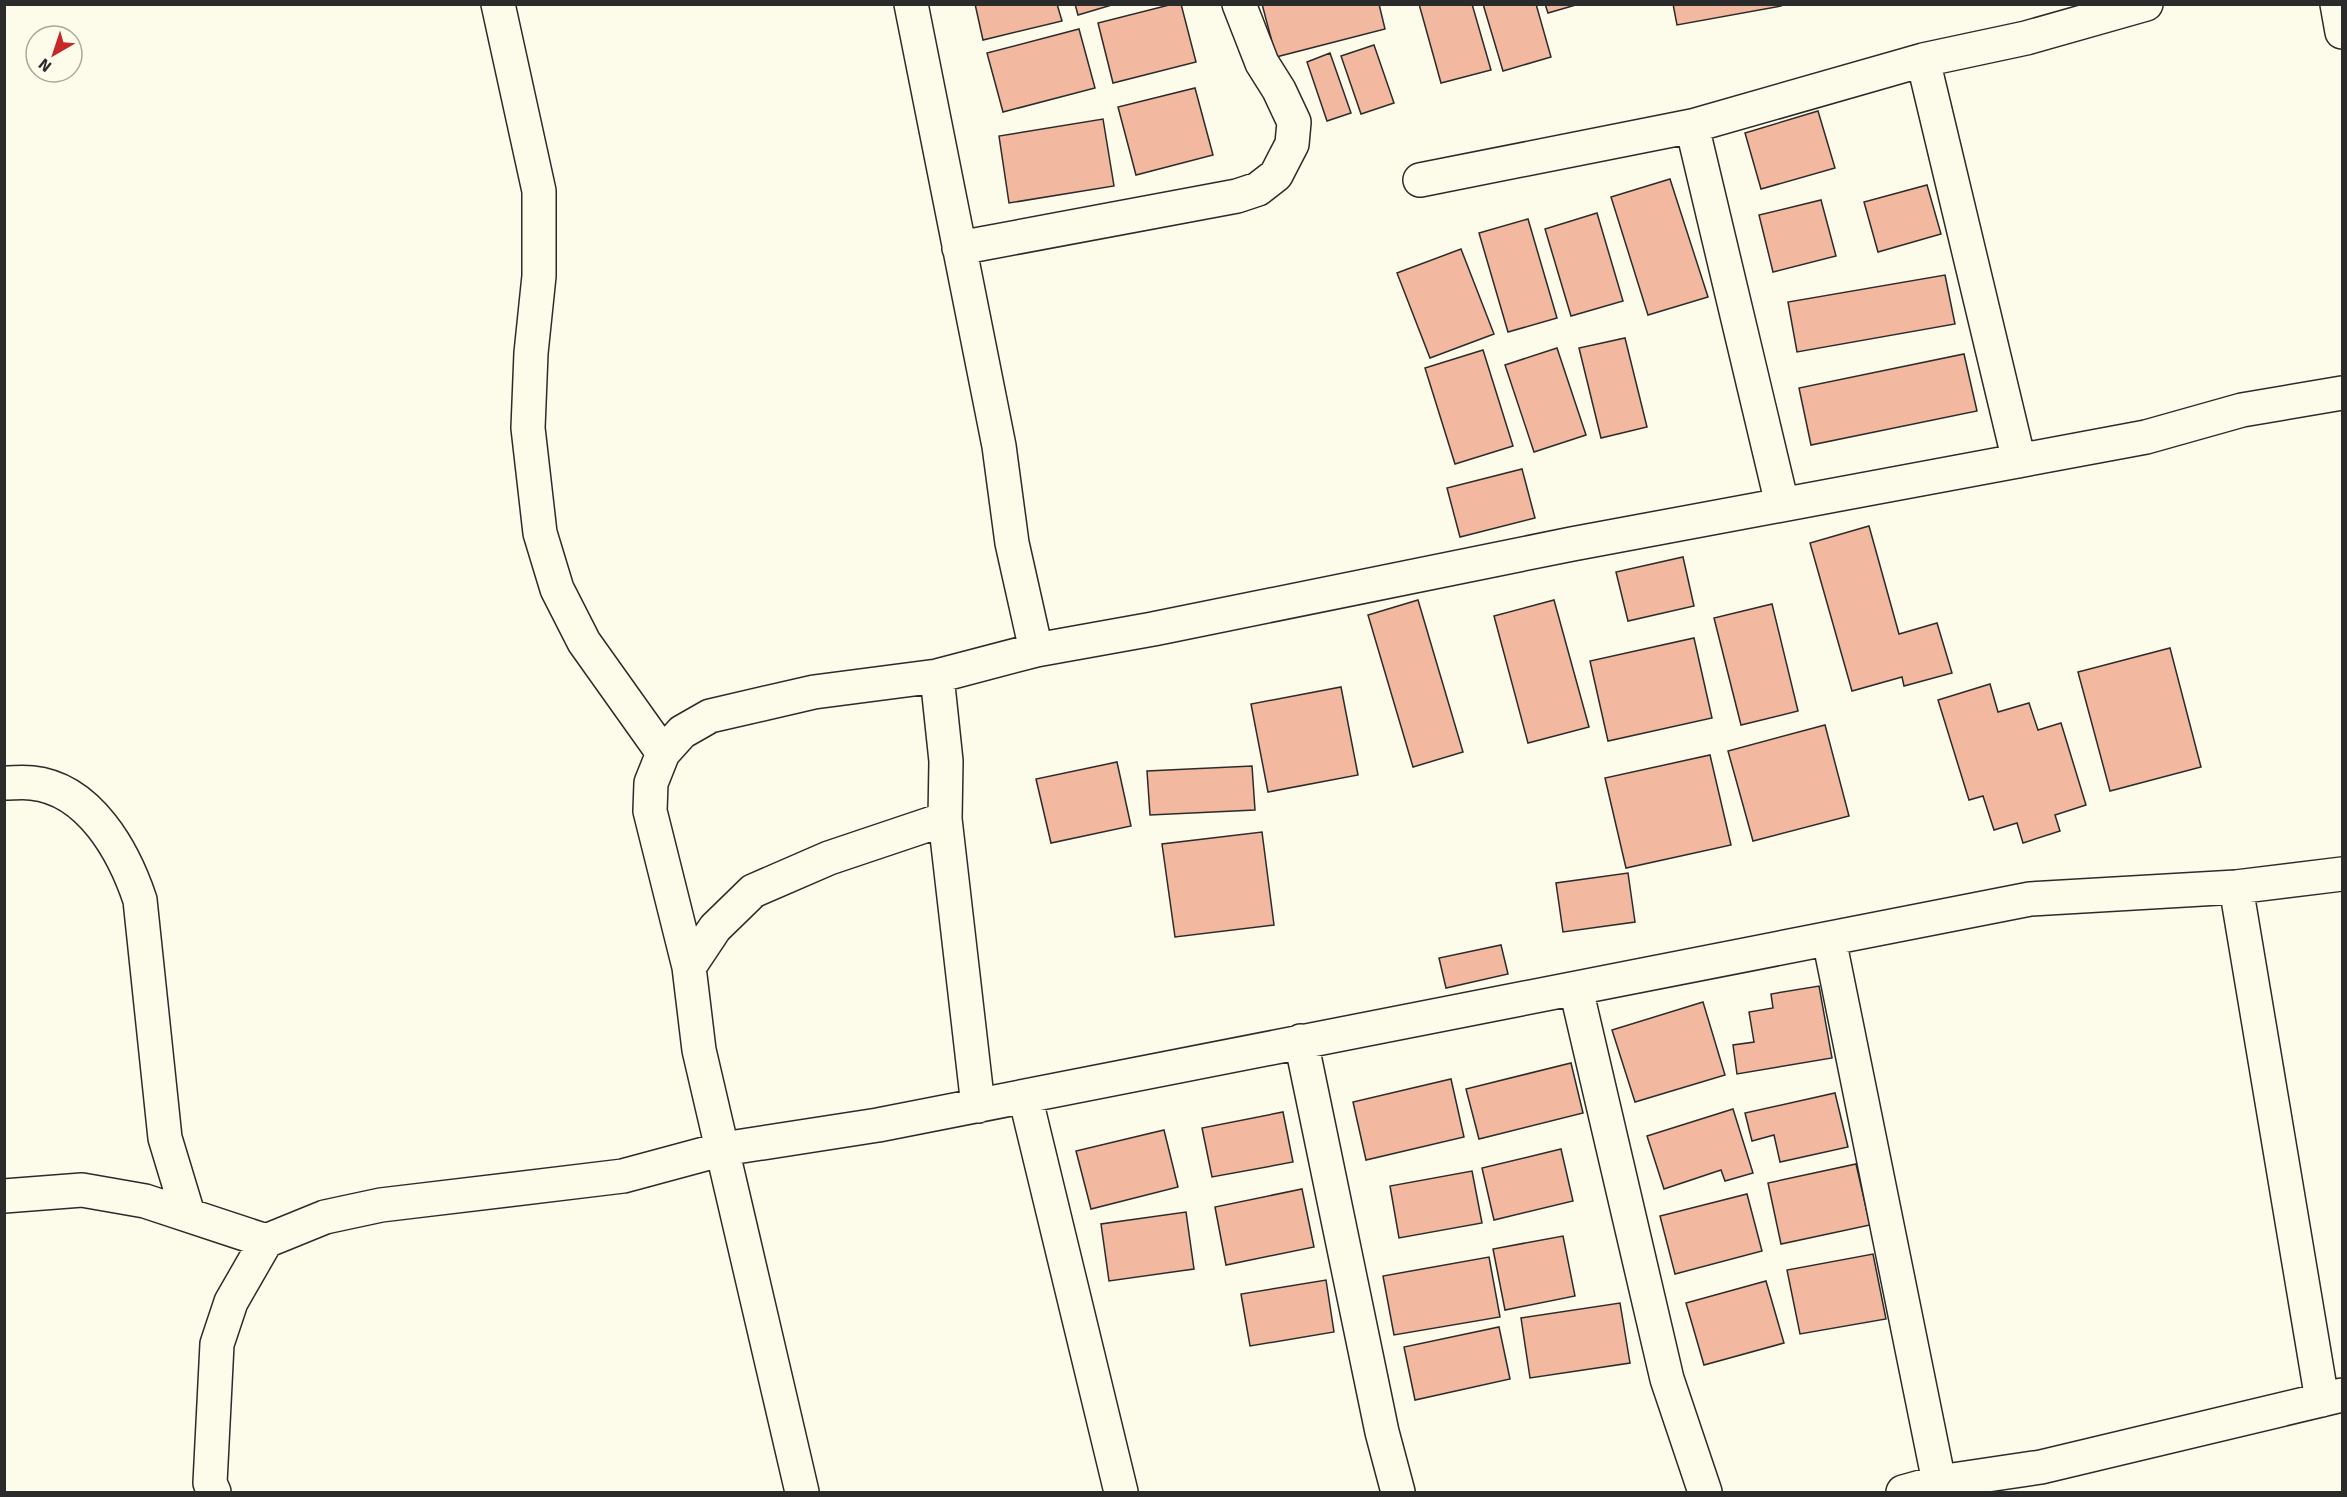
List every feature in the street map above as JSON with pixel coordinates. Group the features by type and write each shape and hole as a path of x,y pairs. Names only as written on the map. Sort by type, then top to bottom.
{"street":[{"path":"498,4 539,191 539,276 531,353 528,428 540,533 556,589 584,642 663,753"},
{"path":"911,4 999,446 1012,543 1036,650"},
{"path":"959,248 1237,196 1258,189 1276,175 1292,144 1294,122 1280,90 1263,63 1239,4"},
{"path":"1420,180 1692,126 1923,60 2026,38 2146,4"},
{"path":"2337,4 2343,32"},
{"path":"1923,60 2019,461"},
{"path":"1692,126 1782,504"},
{"path":"802,1492 699,1050 689,967 650,811 651,783 663,753 682,732 710,716 814,692 937,676 1036,650 1782,504 2145,437 2242,410 2343,393"},
{"path":"937,676 946,761 945,819 978,1106"},
{"path":"4,783 35,783 71,797 106,830 130,870 140,900 165,1138 188,1214"},
{"path":"689,967 715,928 753,891 829,858 945,819"},
{"path":"214,1492 210,1483 217,1344 231,1302 266,1241 325,1217 381,1205 623,1176 723,1149 878,1125 978,1106 2030,899 2236,886 2343,874"},
{"path":"1903,1492 1939,1482 2041,1467 2332,1398 2236,886"},
{"path":"1829,939 1939,1482"},
{"path":"1576,989 1667,1379 1705,1492"},
{"path":"1301,1041 1382,1432 1398,1492"},
{"path":"1025,1096 1121,1492"},
{"path":"4,1196 82,1190 144,1201 266,1241"}],"building":[{"path":"975,4 1057,4 1062,21 983,40"},
{"path":"1075,4 1115,4 1078,15"},
{"path":"1181,4 1196,62 1113,83 1098,23"},
{"path":"1262,4 1379,4 1385,29 1276,57"},
{"path":"1419,4 1472,4 1491,70 1441,83"},
{"path":"1483,4 1536,4 1551,57 1503,71"},
{"path":"1545,4 1579,4 1548,13"},
{"path":"1673,4 1780,4 1781,6 1677,25"},
{"path":"1079,29 1095,88 1003,112 987,53"},
{"path":"1374,45 1394,103 1361,114 1341,56"},
{"path":"1330,53 1351,113 1327,121 1307,62"},
{"path":"1195,88 1213,155 1136,175 1118,107"},
{"path":"1818,111 1835,168 1761,189 1745,133"},
{"path":"1103,119 1114,186 1009,203 999,136"},
{"path":"1670,179 1708,297 1648,315 1611,197"},
{"path":"1927,185 1941,234 1878,252 1864,202"},
{"path":"1821,200 1836,256 1773,272 1759,215"},
{"path":"1597,213 1623,301 1571,316 1545,229"},
{"path":"1528,219 1557,318 1508,332 1479,233"},
{"path":"1461,249 1494,334 1430,358 1397,273"},
{"path":"1945,275 1955,324 1797,352 1788,302"},
{"path":"1625,338 1647,427 1601,438 1579,348"},
{"path":"1557,348 1586,435 1534,452 1505,365"},
{"path":"1483,350 1513,446 1455,464 1425,368"},
{"path":"1964,354 1977,411 1811,445 1799,388"},
{"path":"1522,469 1535,518 1460,537 1447,488"},
{"path":"1869,526 1899,634 1937,623 1952,673 1904,686 1902,677 1852,691 1810,543"},
{"path":"1683,557 1694,606 1628,621 1616,572"},
{"path":"1418,600 1463,752 1413,767 1368,615"},
{"path":"1554,600 1589,727 1528,743 1494,616"},
{"path":"1772,604 1798,711 1741,725 1714,618"},
{"path":"1694,638 1712,718 1608,741 1590,661"},
{"path":"2170,648 2201,767 2110,791 2078,672"},
{"path":"1990,684 1998,712 2029,703 2038,730 2061,723 2086,805 2055,815 2060,831 2023,843 2017,823 1994,830 1983,796 1969,800 1938,700"},
{"path":"1341,687 1358,775 1268,792 1251,704"},
{"path":"1825,725 1849,816 1753,841 1728,751"},
{"path":"1710,755 1731,845 1626,868 1605,778"},
{"path":"1117,762 1131,826 1051,843 1036,779"},
{"path":"1252,766 1255,810 1150,815 1147,771"},
{"path":"1262,832 1274,925 1175,937 1162,844"},
{"path":"1628,873 1635,922 1563,932 1556,883"},
{"path":"1501,945 1508,974 1446,988 1439,958"},
{"path":"1819,986 1832,1058 1737,1074 1733,1045 1754,1042 1749,1012 1773,1008 1771,994"},
{"path":"1703,1002 1725,1075 1635,1102 1612,1030"},
{"path":"1571,1063 1583,1113 1479,1139 1466,1089"},
{"path":"1451,1079 1464,1137 1366,1160 1353,1102"},
{"path":"1835,1093 1848,1147 1780,1162 1774,1135 1752,1141 1745,1113"},
{"path":"1733,1109 1753,1173 1725,1181 1721,1170 1664,1189 1647,1136"},
{"path":"1283,1112 1293,1162 1212,1177 1202,1128"},
{"path":"1164,1130 1178,1187 1091,1209 1076,1151"},
{"path":"1561,1149 1573,1201 1494,1220 1482,1168"},
{"path":"1856,1164 1870,1225 1781,1244 1768,1183"},
{"path":"1472,1171 1482,1223 1399,1238 1390,1186"},
{"path":"1302,1189 1314,1247 1226,1265 1215,1207"},
{"path":"1747,1194 1762,1251 1675,1274 1660,1216"},
{"path":"1186,1212 1194,1269 1109,1281 1101,1224"},
{"path":"1563,1236 1575,1296 1505,1310 1493,1249"},
{"path":"1873,1254 1886,1319 1800,1334 1787,1270"},
{"path":"1489,1257 1500,1317 1394,1335 1383,1276"},
{"path":"1326,1280 1334,1332 1250,1346 1241,1294"},
{"path":"1766,1281 1784,1343 1704,1365 1686,1303"},
{"path":"1620,1303 1630,1363 1530,1378 1521,1318"},
{"path":"1499,1327 1510,1379 1415,1400 1404,1347"}]}
